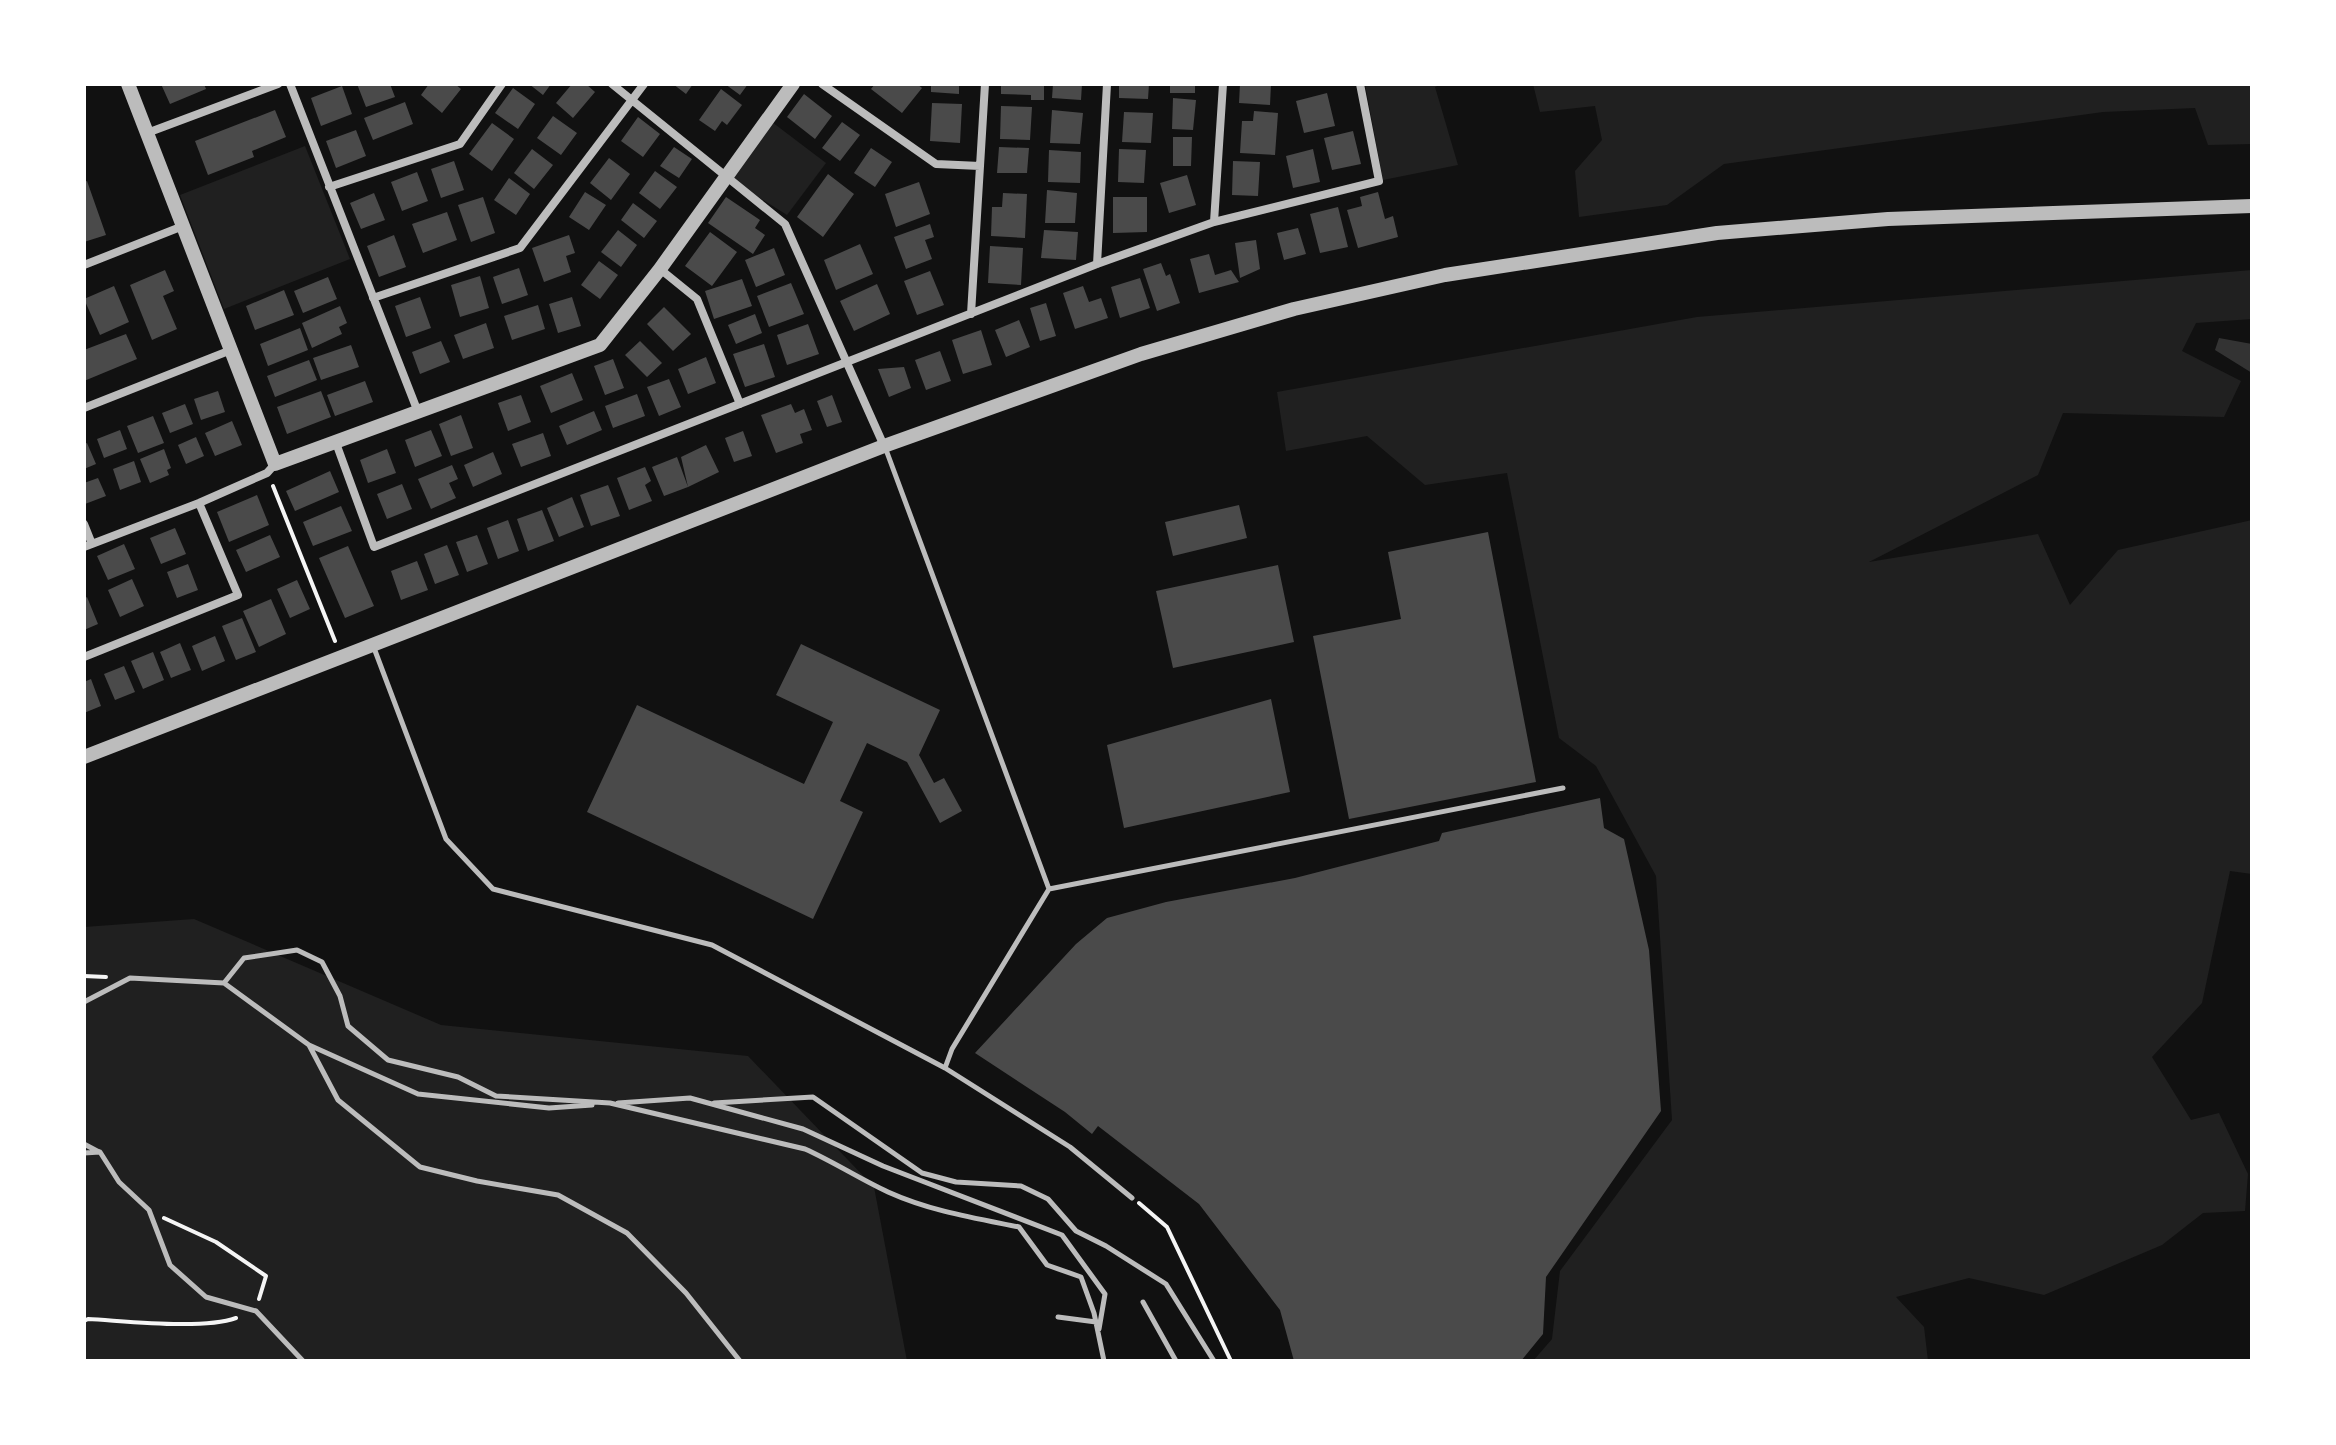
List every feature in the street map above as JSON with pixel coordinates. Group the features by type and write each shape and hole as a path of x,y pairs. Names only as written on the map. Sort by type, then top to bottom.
{"street":[{"path":"128,84 231,350 271,468"},
{"path":"147,133 278,84"},
{"path":"290,84 419,413"},
{"path":"329,187 460,144 502,84"},
{"path":"612,84 785,224 884,446"},
{"path":"373,298 520,248 644,84"},
{"path":"84,524 88,546 199,503 271,468 600,345 660,269 793,84"},
{"path":"822,84 936,164 980,166"},
{"path":"971,314 985,84"},
{"path":"1097,264 1107,84"},
{"path":"1214,222 1223,84"},
{"path":"336,443 374,547 1097,264 1214,222 1379,181 1360,84"},
{"path":"84,757 884,446 1141,354 1294,309 1445,275 1574,253 1803,224 2252,206"},
{"path":"84,265 183,226"},
{"path":"660,269 697,299 740,404"},
{"path":"84,408 231,350"},
{"path":"84,657 238,595 199,503"}],"lane":[{"path":"884,446 1049,889"},
{"path":"373,646 446,839 493,889 712,945 945,1068 1070,1147 1132,1198"},
{"path":"945,1068 952,1049 1049,889 1563,788"},
{"path":"224,983 244,958 297,950 322,962 340,996 348,1026 388,1060 458,1077 496,1096 610,1103 805,1149 887,1191 933,1209 1019,1227 1047,1265 1081,1277 1096,1322 1104,1361"},
{"path":"84,1002 130,978 224,983 309,1045 418,1094 549,1108 690,1098 803,1129 883,1166 1062,1235 1105,1294 1099,1335"},
{"path":"309,1045 338,1100 420,1167 558,1195 627,1233 686,1293 740,1361"},
{"path":"709,1103 813,1097 922,1173 956,1182 1021,1186 1048,1199 1076,1231 1166,1284 1214,1361"},
{"path":"84,1144 100,1152 119,1182 149,1210 170,1265 206,1297 256,1311 303,1361"},
{"path":"84,1153 100,1152"},
{"path":"1143,1302 1176,1361"},
{"path":"1058,1317 1096,1322"}],"path":[{"path":"271,468 342,659"},
{"path":"1132,1198 1167,1227 1231,1361"}],"shaded area":[{"path":"1365,84 1442,84 1435,87 1458,165 1383,180"},
{"path":"1533,84 2252,84 2252,144 2208,145 2195,108 2103,112 1724,164 1667,205 1579,217 1575,171 1602,140 1595,106 1540,112"},
{"path":"768,119 826,163 787,215 727,177"},
{"path":"305,146 350,259 224,309 180,195"},
{"path":"2252,270 2252,319 2196,323 2182,351 2241,381 2224,417 2063,413 2038,475 1869,562 2038,534 2070,605 2118,550 2252,520 2252,874 2230,871 2202,1003 2152,1057 2191,1120 2219,1113 2248,1174 2245,1211 2203,1213 2162,1245 2044,1295 1969,1278 1896,1297 1924,1327 1928,1361 1533,1361 1552,1339 1560,1271 1672,1120 1656,876 1596,766 1559,738 1507,473 1425,485 1367,436 1286,451 1277,392 1697,317"},
{"path":"2219,338 2252,344 2252,373 2215,350"},
{"path":"194,919 441,1025 748,1056 874,1187 907,1361 84,1361 84,927"}],"building":[{"path":"161,84 204,84 206,89 170,104"},
{"path":"357,84 390,84 395,97 366,107"},
{"path":"429,84 455,84 461,89 442,113 421,95"},
{"path":"529,84 551,84 543,95"},
{"path":"572,84 586,84 595,92 573,118 556,103"},
{"path":"673,84 693,84 686,94"},
{"path":"725,84 748,84 740,95"},
{"path":"875,84 917,84 922,88 902,113 871,89"},
{"path":"931,84 959,84 959,94 931,92"},
{"path":"1001,84 1044,84 1044,100 1031,100 1031,95 1001,94"},
{"path":"1053,84 1082,84 1081,100 1052,98"},
{"path":"1119,84 1149,84 1148,99 1119,98"},
{"path":"1170,84 1195,84 1195,93 1170,93"},
{"path":"1240,84 1271,84 1270,105 1239,103"},
{"path":"342,86 352,114 321,126 311,98"},
{"path":"513,88 535,104 518,129 495,113"},
{"path":"721,89 742,105 727,125 722,121 715,131 699,120"},
{"path":"1327,93 1335,126 1304,133 1296,101"},
{"path":"804,94 832,116 815,139 787,117"},
{"path":"1173,98 1196,100 1193,130 1172,129"},
{"path":"405,102 413,124 373,140 364,118"},
{"path":"932,103 962,104 960,143 930,141"},
{"path":"1001,106 1032,107 1030,140 1000,139"},
{"path":"275,110 286,137 252,151 254,157 208,175 195,141"},
{"path":"1052,110 1083,113 1080,144 1050,143"},
{"path":"1254,111 1278,113 1275,155 1240,153 1242,121 1253,121"},
{"path":"1124,112 1153,113 1151,143 1122,142"},
{"path":"553,116 577,133 561,155 537,138"},
{"path":"638,117 660,134 643,157 621,141"},
{"path":"842,122 860,135 840,161 822,148"},
{"path":"492,123 514,139 492,171 469,154"},
{"path":"356,130 366,156 336,168 326,141"},
{"path":"1353,131 1361,164 1332,170 1324,138"},
{"path":"1173,137 1192,137 1191,166 1173,166"},
{"path":"674,147 692,159 679,178 660,166"},
{"path":"999,147 1029,148 1027,173 997,173"},
{"path":"871,148 892,162 875,187 854,173"},
{"path":"532,149 553,165 534,189 514,173"},
{"path":"1119,149 1146,150 1144,183 1118,182"},
{"path":"1313,149 1320,182 1293,188 1286,156"},
{"path":"1049,150 1081,152 1080,183 1048,182"},
{"path":"609,158 630,174 611,200 590,183"},
{"path":"454,161 464,190 441,198 431,169"},
{"path":"1233,161 1260,162 1258,196 1232,195"},
{"path":"655,171 677,187 660,209 639,193"},
{"path":"417,172 428,201 402,211 391,182"},
{"path":"828,174 854,194 823,237 797,217"},
{"path":"1187,175 1196,205 1169,213 1160,183"},
{"path":"509,178 530,194 516,215 494,200"},
{"path":"87,181 106,235 84,242 84,182"},
{"path":"919,182 930,214 896,227 885,194"},
{"path":"1047,190 1077,193 1075,223 1045,223"},
{"path":"585,192 606,205 589,230 569,217"},
{"path":"1378,192 1385,219 1393,216 1398,237 1358,248 1347,210 1362,206 1360,197"},
{"path":"374,193 385,220 361,229 350,203"},
{"path":"1003,193 1027,194 1025,238 991,236 992,207 1002,207"},
{"path":"483,197 495,233 471,242 458,205"},
{"path":"726,197 760,220 755,228 765,235 753,254 708,223"},
{"path":"1113,197 1147,197 1147,232 1113,233"},
{"path":"633,203 657,221 644,238 621,220"},
{"path":"1338,207 1348,247 1320,253 1310,214"},
{"path":"447,212 457,240 423,253 412,224"},
{"path":"930,224 934,237 925,240 932,259 906,269 894,237"},
{"path":"1298,228 1306,254 1284,260 1277,233"},
{"path":"618,230 637,245 621,267 601,252"},
{"path":"1044,230 1078,232 1076,260 1041,258"},
{"path":"710,232 737,252 712,286 685,266"},
{"path":"394,235 406,267 379,277 367,246"},
{"path":"569,235 575,253 566,256 571,272 544,282 532,248"},
{"path":"1256,240 1260,269 1240,278 1235,243"},
{"path":"860,244 873,274 836,290 824,260"},
{"path":"990,246 1023,248 1021,285 988,283"},
{"path":"774,248 785,275 756,287 745,260"},
{"path":"1209,254 1215,275 1231,270 1239,282 1199,293 1190,259"},
{"path":"599,261 618,275 600,299 581,285"},
{"path":"1161,263 1166,276 1170,274 1180,303 1157,311 1143,269"},
{"path":"519,268 528,295 502,304 493,277"},
{"path":"165,270 174,291 163,296 177,329 152,340 130,285"},
{"path":"930,271 944,305 917,315 904,281"},
{"path":"480,276 489,308 460,317 451,285"},
{"path":"328,277 337,299 303,313 294,291"},
{"path":"1140,278 1150,308 1120,318 1111,287"},
{"path":"742,279 752,306 714,319 705,291"},
{"path":"791,283 804,314 769,327 757,296"},
{"path":"877,284 890,314 854,331 840,301"},
{"path":"114,286 129,322 100,335 84,299"},
{"path":"1083,286 1089,302 1101,298 1108,318 1075,329 1063,293"},
{"path":"284,290 294,315 255,330 246,306"},
{"path":"420,297 431,328 406,337 395,306"},
{"path":"572,297 581,326 558,333 549,304"},
{"path":"1046,303 1056,336 1040,341 1030,308"},
{"path":"538,305 545,329 512,340 504,316"},
{"path":"340,306 347,323 339,327 342,334 312,348 302,323"},
{"path":"664,307 691,334 673,351 647,324"},
{"path":"755,314 762,333 736,344 728,325"},
{"path":"1019,320 1030,347 1006,357 995,330"},
{"path":"486,323 494,348 463,359 454,335"},
{"path":"808,324 819,354 787,365 777,335"},
{"path":"300,328 308,350 268,366 260,344"},
{"path":"981,330 992,365 963,374 952,340"},
{"path":"126,334 137,359 84,381 84,350"},
{"path":"441,341 450,362 420,374 412,352"},
{"path":"640,341 662,363 647,377 625,355"},
{"path":"764,344 775,377 745,387 733,354"},
{"path":"351,345 359,367 321,380 313,358"},
{"path":"940,351 951,381 926,390 915,360"},
{"path":"706,357 716,383 688,394 678,369"},
{"path":"613,359 624,388 605,395 594,366"},
{"path":"309,360 317,380 275,397 267,376"},
{"path":"904,367 911,388 889,397 878,369"},
{"path":"572,373 583,400 551,413 540,386"},
{"path":"669,379 681,407 659,416 647,387"},
{"path":"365,381 373,402 335,416 327,395"},
{"path":"218,391 225,412 201,420 194,399"},
{"path":"321,391 331,417 287,434 277,407"},
{"path":"637,394 645,416 613,428 605,406"},
{"path":"521,395 531,422 508,431 498,403"},
{"path":"832,395 842,422 827,427 817,401"},
{"path":"185,404 193,424 170,433 162,413"},
{"path":"791,404 795,413 804,409 812,430 800,434 803,443 776,453 761,415"},
{"path":"594,411 602,430 567,445 559,426"},
{"path":"461,415 473,448 451,456 439,424"},
{"path":"153,416 164,443 138,453 127,426"},
{"path":"232,421 242,445 215,456 205,433"},
{"path":"120,430 127,449 104,458 97,439"},
{"path":"431,430 442,456 415,467 405,440"},
{"path":"743,431 752,456 734,462 725,438"},
{"path":"543,433 551,456 521,467 512,444"},
{"path":"196,437 204,456 186,464 178,445"},
{"path":"87,443 96,464 84,469 84,444"},
{"path":"706,445 719,472 688,487 681,457"},
{"path":"164,449 171,468 167,470 169,475 150,483 140,459"},
{"path":"387,449 396,473 368,483 360,460"},
{"path":"493,452 502,474 473,487 464,465"},
{"path":"677,457 688,487 664,496 652,467"},
{"path":"134,461 141,482 120,490 113,469"},
{"path":"452,465 458,479 449,483 456,498 431,509 418,479"},
{"path":"645,467 651,481 645,485 652,501 629,510 617,478"},
{"path":"330,471 339,492 295,511 286,491"},
{"path":"98,478 106,496 85,504 84,483"},
{"path":"402,484 412,509 387,519 377,494"},
{"path":"608,485 620,516 591,526 580,495"},
{"path":"257,495 269,525 229,542 217,512"},
{"path":"572,497 584,527 559,537 547,508"},
{"path":"1239,505 1247,538 1173,556 1165,522"},
{"path":"341,506 352,531 313,546 303,522"},
{"path":"542,510 554,541 528,551 517,519"},
{"path":"508,520 519,551 498,559 487,528"},
{"path":"175,528 186,554 161,564 150,538"},
{"path":"1488,532 1536,782 1349,819 1313,636 1401,619 1388,552"},
{"path":"270,535 280,557 246,572 236,550"},
{"path":"477,535 488,564 467,572 456,542"},
{"path":"124,544 135,569 108,580 97,556"},
{"path":"447,545 459,575 435,584 424,554"},
{"path":"348,546 374,606 345,618 319,558"},
{"path":"417,561 428,590 401,600 391,571"},
{"path":"188,564 198,590 177,598 167,572"},
{"path":"1278,565 1294,642 1173,668 1156,591"},
{"path":"132,579 144,606 120,617 108,590"},
{"path":"297,580 310,609 290,618 277,589"},
{"path":"87,597 98,624 84,630 84,599"},
{"path":"271,599 286,634 259,647 243,611"},
{"path":"242,618 256,652 236,660 222,626"},
{"path":"215,636 225,661 202,671 192,646"},
{"path":"180,643 191,670 171,678 160,652"},
{"path":"801,644 940,710 919,755 934,783 944,778 962,811 940,823 907,762 867,743 840,801 863,812 813,919 587,812 637,705 804,784 833,722 776,695"},
{"path":"153,652 164,680 143,689 131,661"},
{"path":"124,666 135,692 115,700 104,674"},
{"path":"91,679 101,706 84,713 84,682"},
{"path":"1271,699 1290,792 1124,828 1107,745"},
{"path":"1600,798 1604,828 1624,839 1649,950 1661,1111 1546,1277 1543,1334 1521,1361 1294,1361 1280,1310 1199,1204 1098,1126 1092,1134 1065,1112 975,1053 1076,944 1107,918 1166,902 1295,878 1439,841 1442,833"}]}
